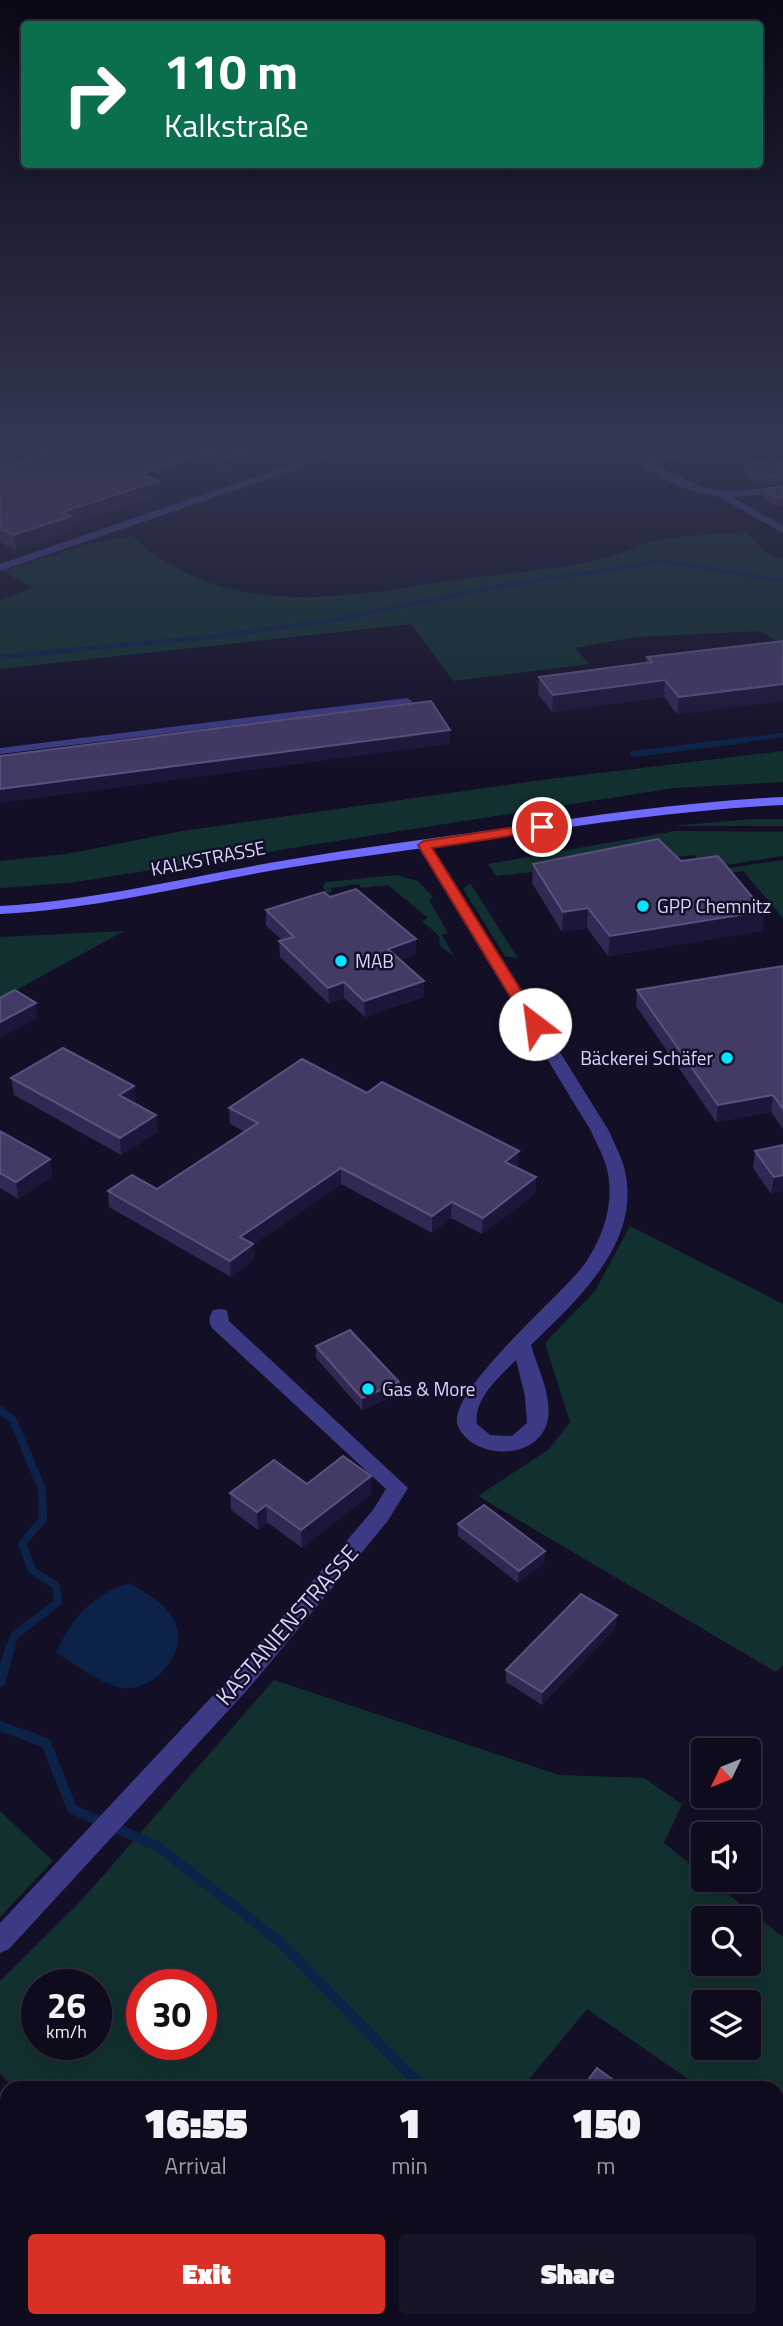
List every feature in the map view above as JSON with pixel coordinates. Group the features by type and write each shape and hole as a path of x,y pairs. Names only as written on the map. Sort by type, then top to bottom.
{"main road":[{"name":"KALKSTRASSE","path":"0,910 54,907 108,899 292,863 632,814 707,805 783,801"}],"street":[{"path":"0,568 50,551"},
{"path":"424,845 600,1131 618,1180 614,1222 605,1245 586,1273 485,1381 469,1404 466,1418 468,1427 481,1440 501,1445 516,1442 534,1432 537,1425 539,1413 521,1345"},
{"name":"KASTANIENSTRASSE","path":"0,1941 242,1681 380,1516 398,1488 219,1323 220,1315"}],"lane":[{"path":"0,751 407,701"}],"green space":[{"path":"67,551 152,551 170,564 209,582 251,593 294,597 337,596 556,568 628,551 765,551 773,558 783,558 783,645 761,631 635,637 575,648 589,664 453,681 411,624 0,669 0,600 33,588 2,571"},
{"path":"783,751 783,782 674,788 69,883 0,888 0,861 66,854 182,831 549,779"},
{"path":"783,819 783,826 672,826"},
{"path":"675,831 783,832 783,856 702,869 695,855 496,876 488,864"},
{"path":"783,860 783,918 743,871 706,877 703,872"},
{"path":"397,875 418,881 433,897 429,900 448,933 442,935 454,956 440,946 439,936 422,921 428,918 388,885 361,888 359,884 331,888 332,892 326,893 323,886 326,882"},
{"path":"470,883 518,958 505,956 463,889"},
{"path":"124,931 0,999 0,937"},
{"path":"630,1226 783,1304 783,1665 776,1672 478,1496 549,1449 570,1422 545,1343 595,1291"},
{"path":"274,1680 559,1775 644,1778 682,1804 664,1843 691,1864 691,1892 725,1892 743,1906 691,1906 691,1976 761,1976 761,1920 783,1937 783,2081 691,2081 587,2009 528,2081 7,2081 0,2073 0,1981 79,1903"},
{"path":"0,1811 53,1861 0,1917"}],"water":[{"path":"130,1583 169,1612 177,1627 178,1638 172,1659 165,1669 146,1684 124,1688 97,1679 56,1653 69,1629 85,1609 105,1593"}],"building":[{"path":"783,641 783,684 679,697 665,680 553,695 539,677 652,662 647,657"},
{"path":"431,701 450,730 0,789 0,756"},
{"name":"GPP Chemnitz","path":"658,839 681,861 718,856 764,911 610,936 588,908 563,912 533,864"},
{"name":"MAB","path":"356,889 416,939 388,949 424,981 364,1001 344,982 328,988 279,941 294,937 266,910 324,892 330,897"},
{"name":"Bäckerei Schäfer","path":"783,966 783,1109 773,1095 718,1105 637,990"},
{"path":"15,990 36,1003 0,1022 0,998"},
{"path":"63,1048 134,1086 119,1095 156,1115 120,1138 11,1078"},
{"path":"302,1059 367,1093 382,1082 519,1151 505,1162 536,1177 483,1218 452,1202 432,1216 341,1168 240,1237 253,1244 230,1261 108,1191 132,1175 157,1189 258,1123 229,1108"},
{"path":"0,1131 50,1159 16,1182 0,1173"},
{"path":"783,1145 783,1175 774,1177 755,1151"},
{"path":"350,1330 399,1382 362,1398 316,1346"},
{"path":"343,1456 371,1476 301,1530 266,1505 257,1512 230,1493 274,1460 307,1484"},
{"path":"484,1505 545,1551 519,1571 458,1524"},
{"path":"581,1594 617,1615 542,1692 506,1670"},
{"path":"597,2068 615,2081 587,2081"}],"waterway":[{"path":"0,657 209,637 334,620 501,586 663,561 783,581"},
{"path":"732,741 783,735"},
{"path":"633,754 746,740"},
{"path":"0,1410 13,1420 42,1489 43,1519 22,1544 32,1570 56,1586 58,1602 14,1636 10,1649"},
{"path":"0,1682 10,1648"},
{"path":"0,1726 46,1743 72,1809 157,1846 279,1941 416,2081"}],"place":[{"name":"GPP Chemnitz","path":"643,906"},
{"name":"MAB","path":"341,961"},
{"name":"Bäckerei Schäfer","path":"727,1058"},
{"name":"Gas & More","path":"368,1389"}],"route":[{"path":"535,1024 424,845 542,827"}]}
